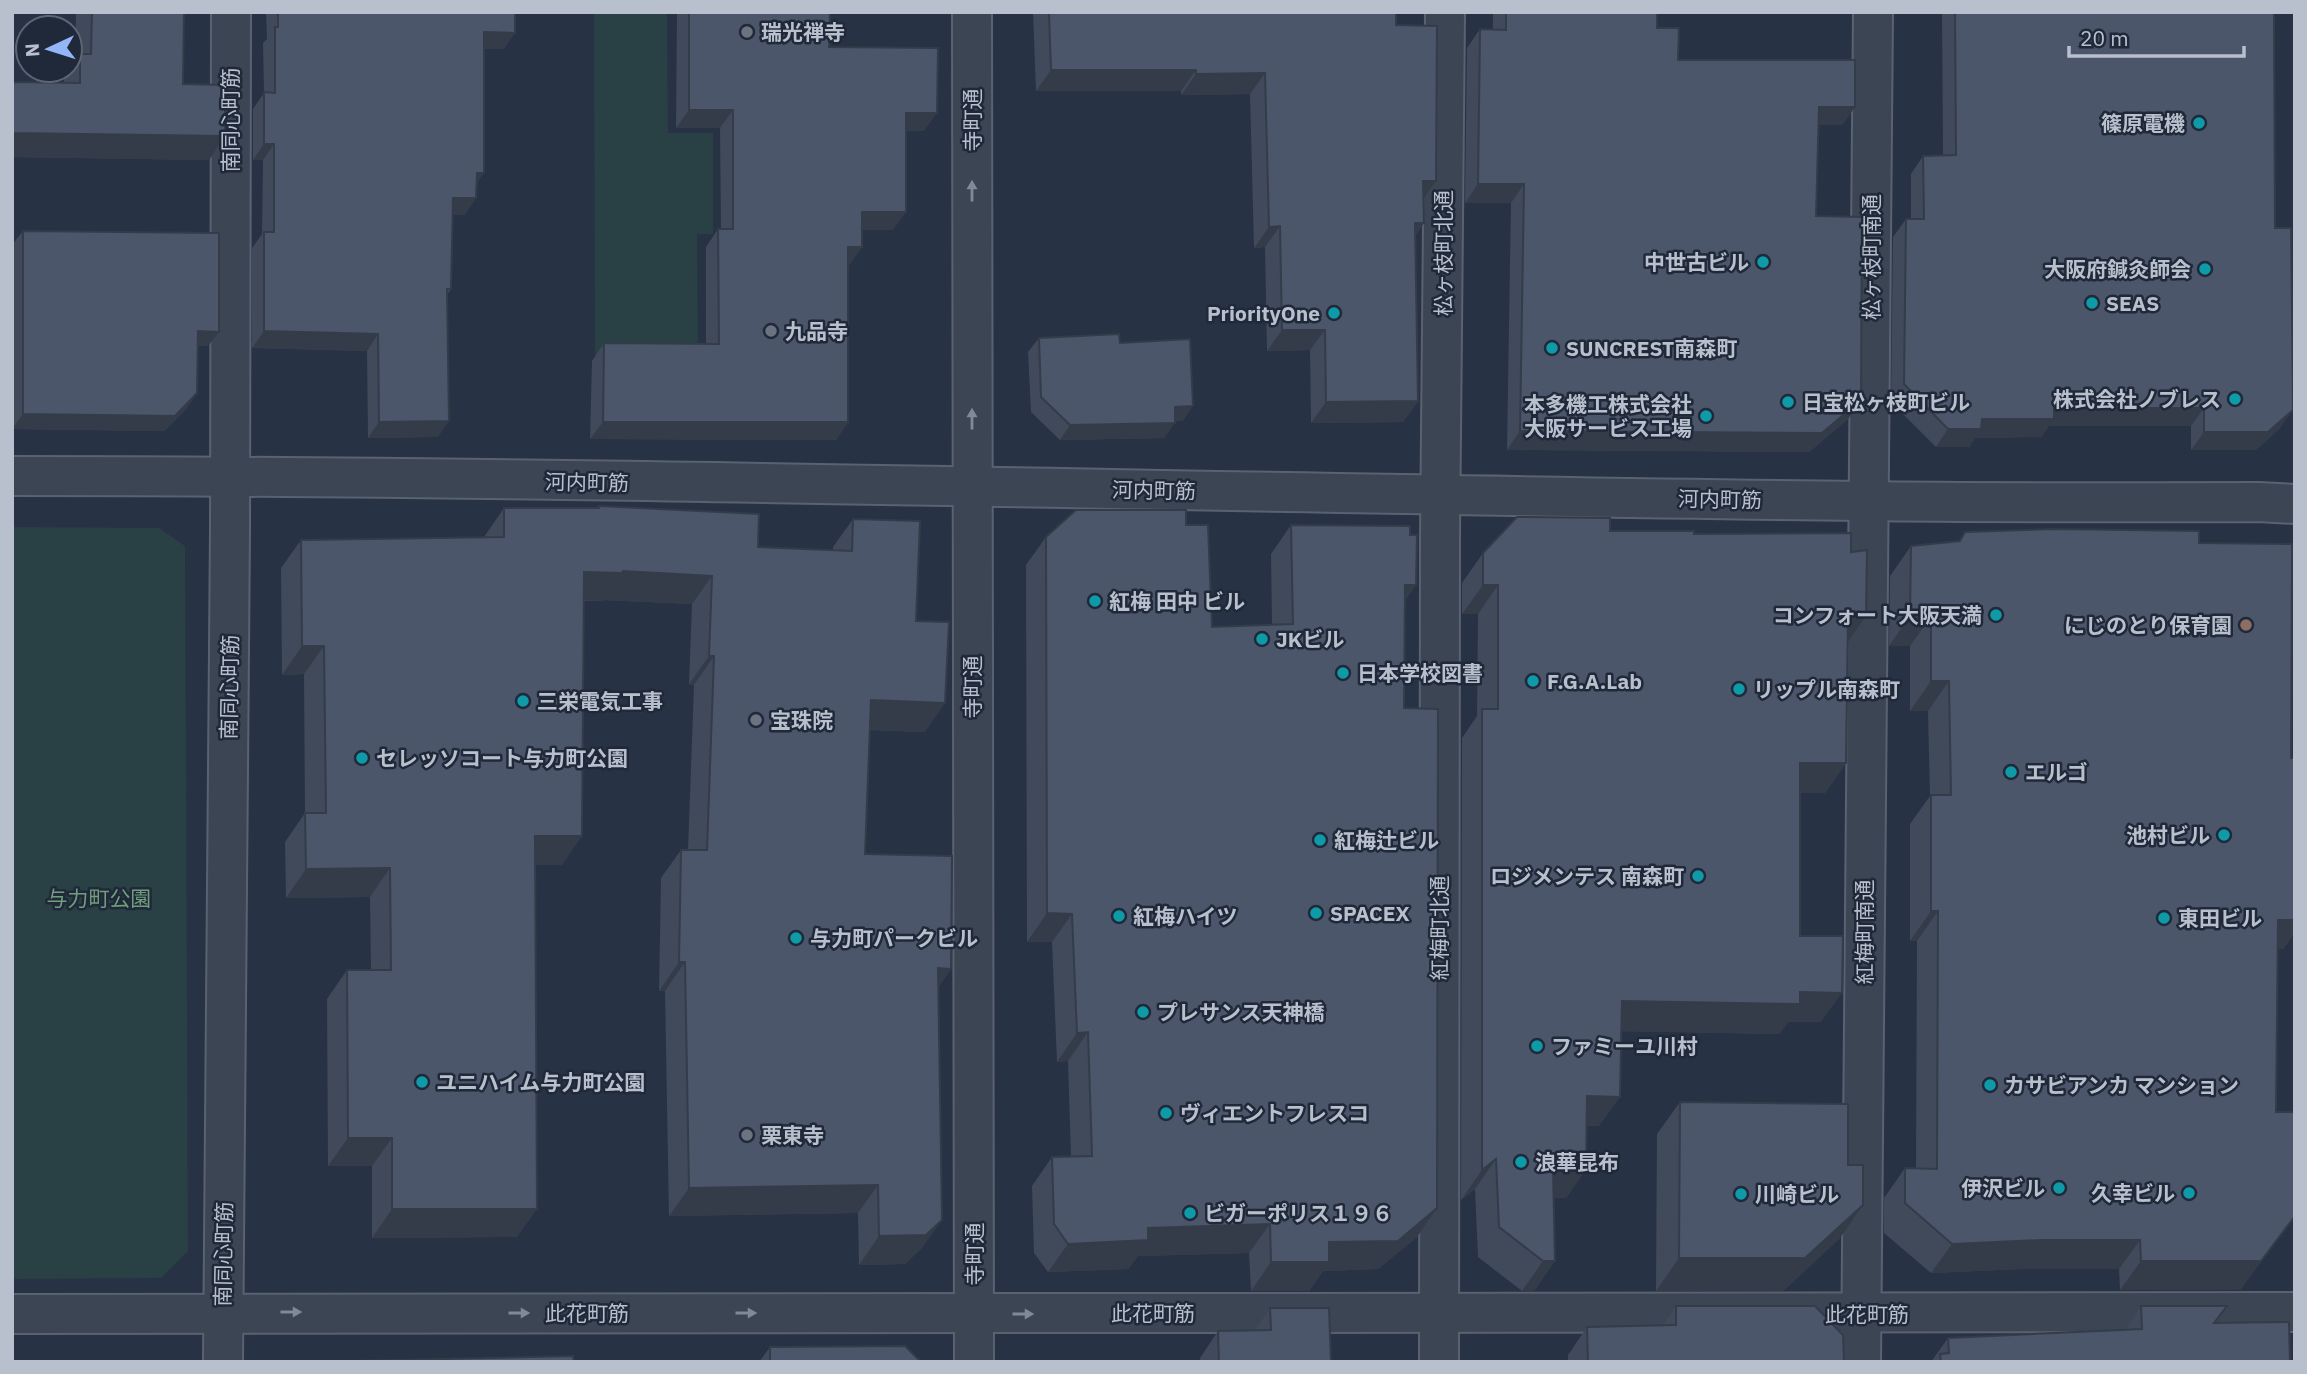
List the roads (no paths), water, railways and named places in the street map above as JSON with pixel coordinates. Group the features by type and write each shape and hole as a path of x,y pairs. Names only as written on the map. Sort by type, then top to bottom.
{"street":[{"name":"南同心町筋","path":"223,1362 230,477 230,12"},
{"name":"寺町通","path":"972,12 974,1362"},
{"name":"松ヶ枝町北通","path":"1440,495 1445,12"},
{"name":"松ヶ枝町南通","path":"1870,502 1873,12"},
{"name":"河内町筋","path":"12,477 230,477 1870,502 2245,502 2295,505"},
{"name":"紅梅町北通","path":"1439,1362 1440,495"},
{"name":"紅梅町南通","path":"1861,1362 1867,552 1870,502"},
{"name":"此花町筋","path":"12,1314 2295,1312"}],"place":[{"name":"瑞光禅寺","path":"747,32"},
{"name":"篠原電機","path":"2199,123"},
{"name":"中世古ビル","path":"1763,262"},
{"name":"大阪府鍼灸師会","path":"2205,269"},
{"name":"SEAS","path":"2092,303"},
{"name":"PriorityOne","path":"1334,313"},
{"name":"九品寺","path":"771,331"},
{"name":"SUNCREST南森町","path":"1552,348"},
{"name":"株式会社ノブレス","path":"2235,399"},
{"name":"日宝松ヶ枝町ビル","path":"1788,402"},
{"name":"本多機工株式会社 大阪サービス工場","path":"1706,416"},
{"name":"紅梅 田中 ビル","path":"1095,601"},
{"name":"コンフォート大阪天満","path":"1996,615"},
{"name":"にじのとり保育園","path":"2246,625"},
{"name":"JKビル","path":"1262,639"},
{"name":"日本学校図書","path":"1343,673"},
{"name":"F.G.A.Lab","path":"1533,681"},
{"name":"リップル南森町","path":"1739,689"},
{"name":"三栄電気工事","path":"523,701"},
{"name":"宝珠院","path":"756,720"},
{"name":"セレッソコート与力町公園","path":"362,758"},
{"name":"エルゴ","path":"2011,772"},
{"name":"池村ビル","path":"2224,835"},
{"name":"紅梅辻ビル","path":"1320,840"},
{"name":"ロジメンテス 南森町","path":"1698,876"},
{"name":"SPACEX","path":"1316,913"},
{"name":"紅梅ハイツ","path":"1119,916"},
{"name":"東田ビル","path":"2164,918"},
{"name":"与力町パークビル","path":"796,938"},
{"name":"プレサンス天神橋","path":"1143,1012"},
{"name":"ファミーユ川村","path":"1537,1046"},
{"name":"ユニハイム与力町公園","path":"422,1082"},
{"name":"カサビアンカ マンション","path":"1990,1085"},
{"name":"ヴィエントフレスコ","path":"1166,1113"},
{"name":"栗東寺","path":"747,1135"},
{"name":"浪華昆布","path":"1521,1162"},
{"name":"伊沢ビル","path":"2059,1188"},
{"name":"久幸ビル","path":"2189,1193"},
{"name":"川崎ビル","path":"1741,1194"},
{"name":"ビガーポリス１９６","path":"1190,1213"}],"park label":[{"name":"与力町公園","path":"99,898"}]}
